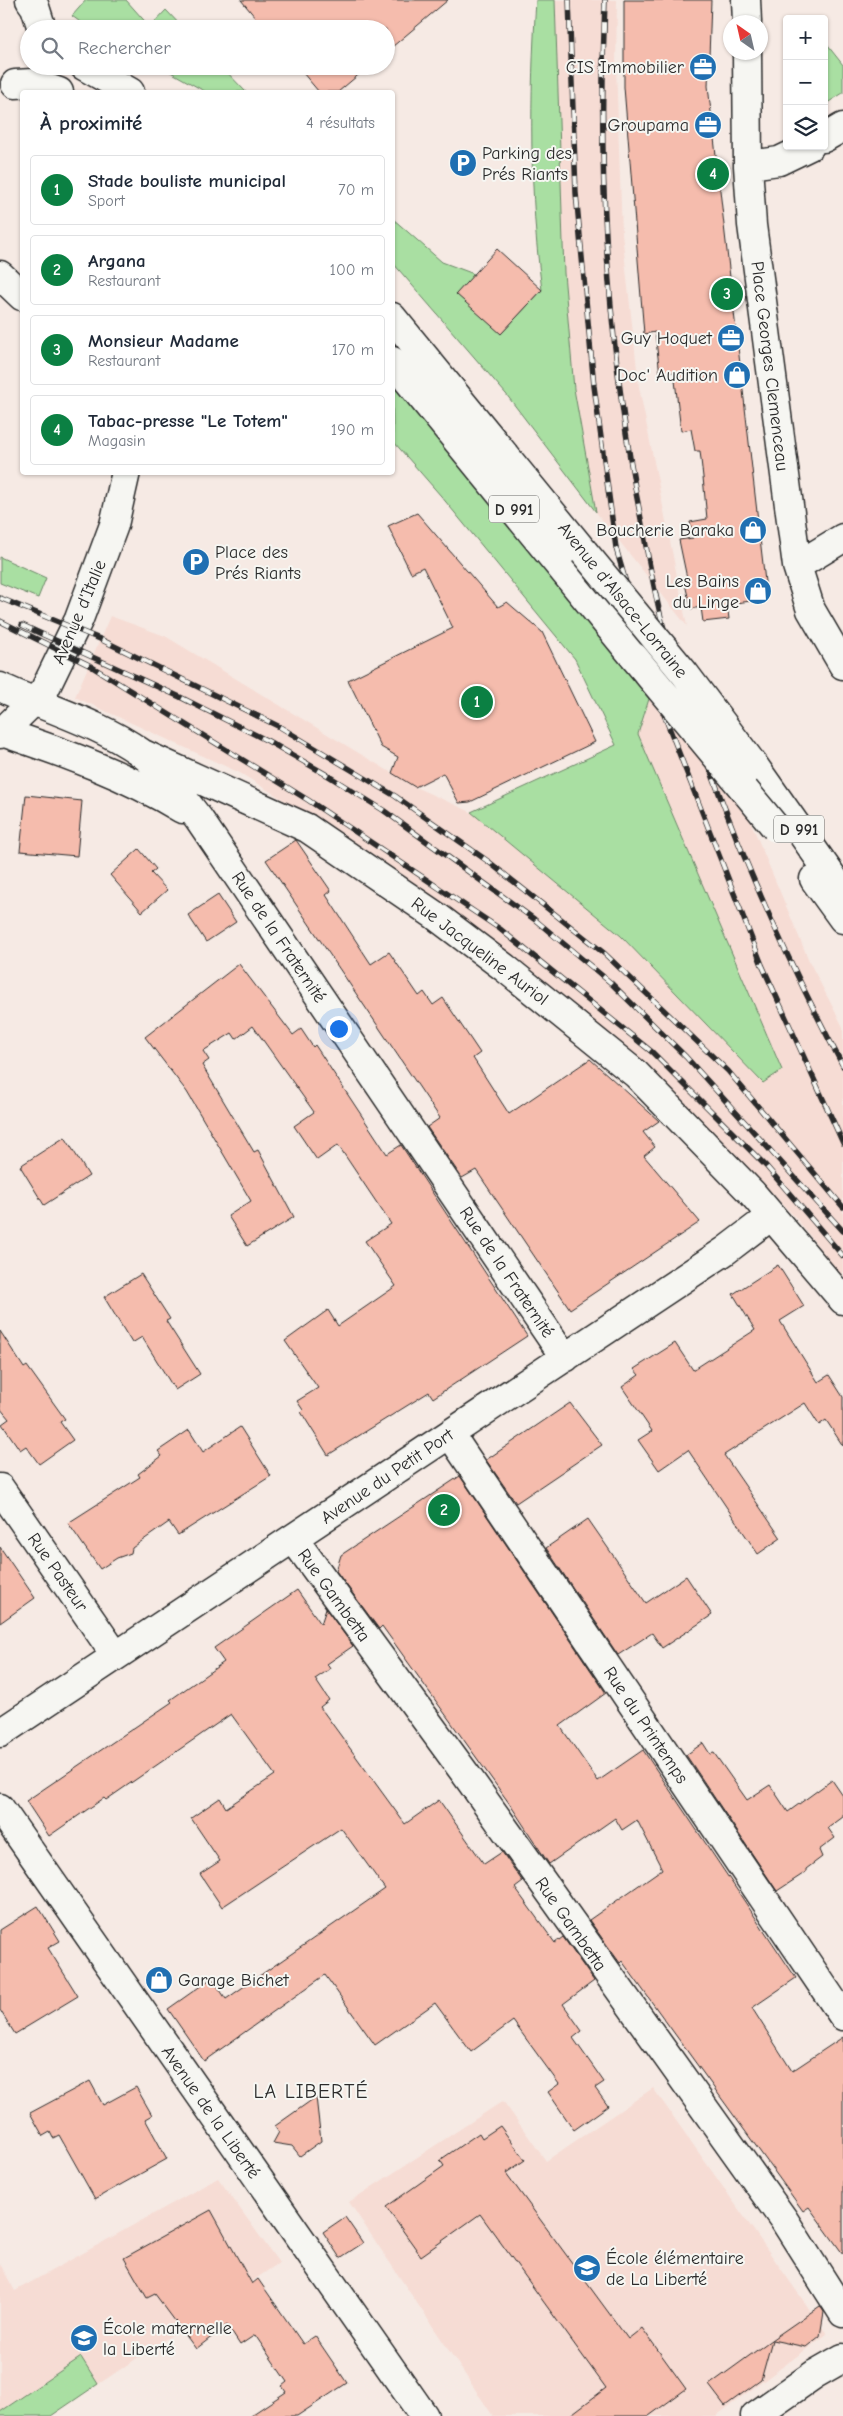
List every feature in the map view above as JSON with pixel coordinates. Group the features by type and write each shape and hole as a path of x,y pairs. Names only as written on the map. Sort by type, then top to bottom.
{"street":[{"path":"746,0 747,15"},
{"name":"Place Georges Clemenceau","path":"747,60 752,225 798,572 811,610 843,664"},
{"path":"100,75 126,90"},
{"path":"15,80 33,83 53,90"},
{"path":"828,136 843,127"},
{"path":"749,165 779,161 802,150"},
{"path":"0,275 20,294"},
{"name":"Avenue d'Alsace-Lorraine","path":"395,320 685,674 755,767 843,892"},
{"name":"Avenue d'Alsace-Lorraine","path":"395,365 776,828 843,919"},
{"name":"Avenue d'Italie","path":"1,733 44,691 79,619 114,525 125,475"},
{"path":"798,572 843,538"},
{"name":"Rue Jacqueline Auriol","path":"0,687 121,740 141,754 171,783 198,819"},
{"name":"Rue de la Fraternité","path":"1,733 68,755 145,787 198,819 565,1358"},
{"name":"Rue Jacqueline Auriol","path":"141,754 307,828 436,916 505,968 636,1074 752,1193 843,1300"},
{"name":"Avenue du Petit Port","path":"0,1733 725,1251 771,1216"},
{"name":"Rue du Printemps","path":"450,1434 843,2016"},
{"name":"Rue Pasteur","path":"0,1488 116,1656"},
{"name":"Rue Gambetta","path":"293,1538 467,1776 784,2220 843,2313"},
{"name":"Avenue de la Liberté","path":"0,1808 424,2416"},
{"path":"755,2416 815,2374 843,2358"}],"shaded area":[{"path":"555,0 617,0 616,66 622,233 639,387 687,626 596,512 574,389 564,273"},
{"path":"110,616 165,636 415,787 471,812 621,936 763,1083 782,1070 638,734 649,699 749,818 810,963 843,1027 843,1278 795,1217 687,1105 569,1000 465,921 354,843 240,773 75,697"},
{"name":"École élémentaire de La Liberté","path":"653,2088 827,2334 716,2416 493,2416 349,2202 503,2101 546,2161"},
{"name":"École maternelle la Liberté","path":"218,2178 279,2263 51,2416 0,2416 0,2264 15,2291"}],"green space":[{"path":"86,0 126,0 144,20 78,20 72,16"},
{"path":"536,0 555,0 564,273 574,389 596,512 506,394 395,265 395,221 442,262 474,274 501,334 542,290 533,181 533,72"},
{"path":"166,10 175,20 157,20"},
{"path":"828,46 843,65 843,93 828,102"},
{"path":"176,75 230,75 244,90 202,90"},
{"path":"395,388 534,553 649,699 638,734 782,1070 763,1083 621,936 471,812 616,745 575,659 441,496 395,443"},
{"path":"0,557 46,578 38,598 0,583"},
{"path":"81,2357 98,2384 51,2416 0,2416 0,2412"}],"building":[{"path":"241,0 448,0 395,44 395,20 258,20"},
{"path":"624,0 711,0 708,86 767,599 727,604 729,619 703,622 701,607 691,609 685,584 688,583 679,540 693,538 690,522 707,519 703,477 700,451 695,451 691,429 681,431 674,372 660,374 655,332 644,334 624,87"},
{"path":"305,75 358,75 340,90 317,90"},
{"path":"497,249 542,290 501,334 456,294"},
{"path":"417,513 498,607 507,602 542,632 595,742 470,802 459,803 443,773 415,787 392,773 398,757 381,747 348,680 453,628 423,567 411,573 388,526"},
{"path":"26,795 82,801 77,856 20,851"},
{"path":"296,840 331,891 326,895 371,964 389,952 419,996 424,992 433,1005 443,998 480,1053 473,1058 509,1114 590,1059 659,1121 643,1132 655,1147 644,1156 700,1222 570,1309 476,1170 462,1178 427,1127 440,1118 266,860"},
{"path":"139,849 156,869 151,873 167,890 142,912 110,875"},
{"path":"218,895 236,922 206,942 188,915"},
{"path":"239,964 293,1035 301,1029 313,1047 315,1045 387,1154 401,1145 527,1336 433,1398 429,1392 328,1455 301,1412 303,1410 297,1401 318,1388 285,1341 328,1310 338,1326 396,1286 365,1241 391,1224 338,1145 317,1160 294,1126 314,1112 253,1026 236,1039 232,1033 203,1051 209,1060 202,1065 254,1152 258,1150 294,1217 247,1246 228,1216 251,1201 187,1092 145,1037"},
{"path":"65,1137 89,1176 44,1205 20,1166"},
{"path":"778,1265 804,1306 780,1321 818,1382 829,1375 843,1397 843,1446 826,1420 819,1425 805,1403 724,1455 781,1538 758,1554 688,1450 659,1470 638,1440 652,1431 622,1387 639,1375 634,1369 675,1343 693,1370 755,1330 733,1294"},
{"path":"141,1274 170,1319 166,1321 200,1374 175,1390 142,1337 132,1343 104,1297"},
{"path":"0,1331 24,1368 27,1366 65,1419 60,1422 73,1440 39,1464 26,1446 20,1450 2,1424 9,1419 0,1408"},
{"path":"570,1403 602,1445 516,1503 486,1460"},
{"path":"240,1427 271,1476 178,1535 169,1522 132,1548 131,1553 117,1558 100,1569 68,1523 140,1477 138,1474 162,1456 158,1451 189,1430 203,1452"},
{"path":"460,1476 606,1693 560,1726 598,1781 643,1750 796,1978 752,2008 792,2071 843,2037 843,2254 809,2207 803,2211 622,1961 620,1963 589,1920 662,1869 637,1820 622,1830 615,1818 549,1864 509,1803 382,1626 379,1629 336,1571 341,1555"},
{"path":"588,1519 646,1603 686,1576 712,1615 662,1648 652,1633 618,1655 546,1548"},
{"path":"0,1547 35,1598 0,1623"},
{"path":"297,1590 321,1624 326,1609 353,1646 327,1664 330,1669 315,1679 329,1700 320,1707 405,1824 439,1800 484,1864 502,1852 523,1882 515,1888 555,1943 563,1937 594,1981 563,2004 582,2031 573,2038 604,2082 595,2088 608,2106 574,2130 548,2092 559,2084 513,2021 471,2052 435,2003 375,2045 325,1975 204,2061 168,2009 212,1978 226,1999 385,1889 341,1828 222,1907 200,1874 220,1861 191,1818 220,1798 226,1808 275,1775 231,1714 106,1800 104,1798 49,1836 26,1801 172,1702 170,1700 224,1662 214,1648"},
{"path":"703,1743 710,1754 714,1753 747,1800 770,1785 788,1812 832,1780 843,1796 843,1817 828,1828 835,1838 819,1850 822,1857 806,1869 806,1872 777,1891 686,1755"},
{"path":"38,1906 60,1941 48,1948 78,1996 15,2034 0,2010 0,1930"},
{"path":"90,2081 103,2105 136,2087 152,2115 145,2119 167,2159 95,2199 59,2135 53,2138 50,2132 43,2136 30,2113"},
{"path":"316,2097 321,2141 300,2156 292,2146 273,2143 279,2132 275,2126"},
{"path":"500,2126 525,2160 506,2173 628,2339 642,2328 686,2389 649,2416 569,2416 606,2388 480,2214 421,2256 386,2207 444,2166 440,2160 479,2133 482,2138"},
{"path":"211,2210 252,2284 258,2279 303,2344 315,2336 347,2383 297,2416 250,2416 286,2392 282,2386 287,2382 255,2335 240,2345 227,2325 196,2349 155,2294 147,2298 124,2258"},
{"path":"345,2217 363,2243 340,2258 323,2232"},
{"path":"820,2306 824,2312 820,2336 806,2347 772,2340 761,2380 725,2406 709,2385 771,2340"}],"railway":[{"path":"569,0 576,193 594,386 616,548 663,712 762,965 843,1143"},
{"path":"605,0 603,63 604,186 611,308 626,431 656,596 681,685 720,797 765,906 843,1066"},
{"path":"0,598 100,639 280,727 395,796 489,862 605,954 728,1071 843,1207"},
{"path":"0,621 89,665 308,800 500,929 652,1052 766,1166 843,1256"},
{"path":"22,625 180,697 268,741 383,810 534,919 611,983 686,1057 843,1231"}],"place":[{"name":"CIS Immobilier","path":"703,67"},
{"name":"Groupama","path":"708,125"},
{"name":"Parking des Prés Riants","path":"463,163"},
{"name":"Tabac-presse \"Le Totem\"","path":"713,174"},
{"name":"Monsieur Madame","path":"727,294"},
{"name":"Guy Hoquet","path":"731,338"},
{"name":"Doc' Audition","path":"737,375"},
{"name":"Boucherie Baraka","path":"753,530"},
{"name":"Place des Prés Riants","path":"196,562"},
{"name":"Les Bains du Linge","path":"758,591"},
{"name":"Stade bouliste municipal","path":"477,702"},
{"name":"Argana","path":"444,1510"},
{"name":"Garage Bichet","path":"159,1980"},
{"name":"École élémentaire de La Liberté","path":"587,2268"},
{"name":"École maternelle la Liberté","path":"84,2338"}],"district":[{"name":"LA LIBERTÉ","path":"311,2091"}]}
